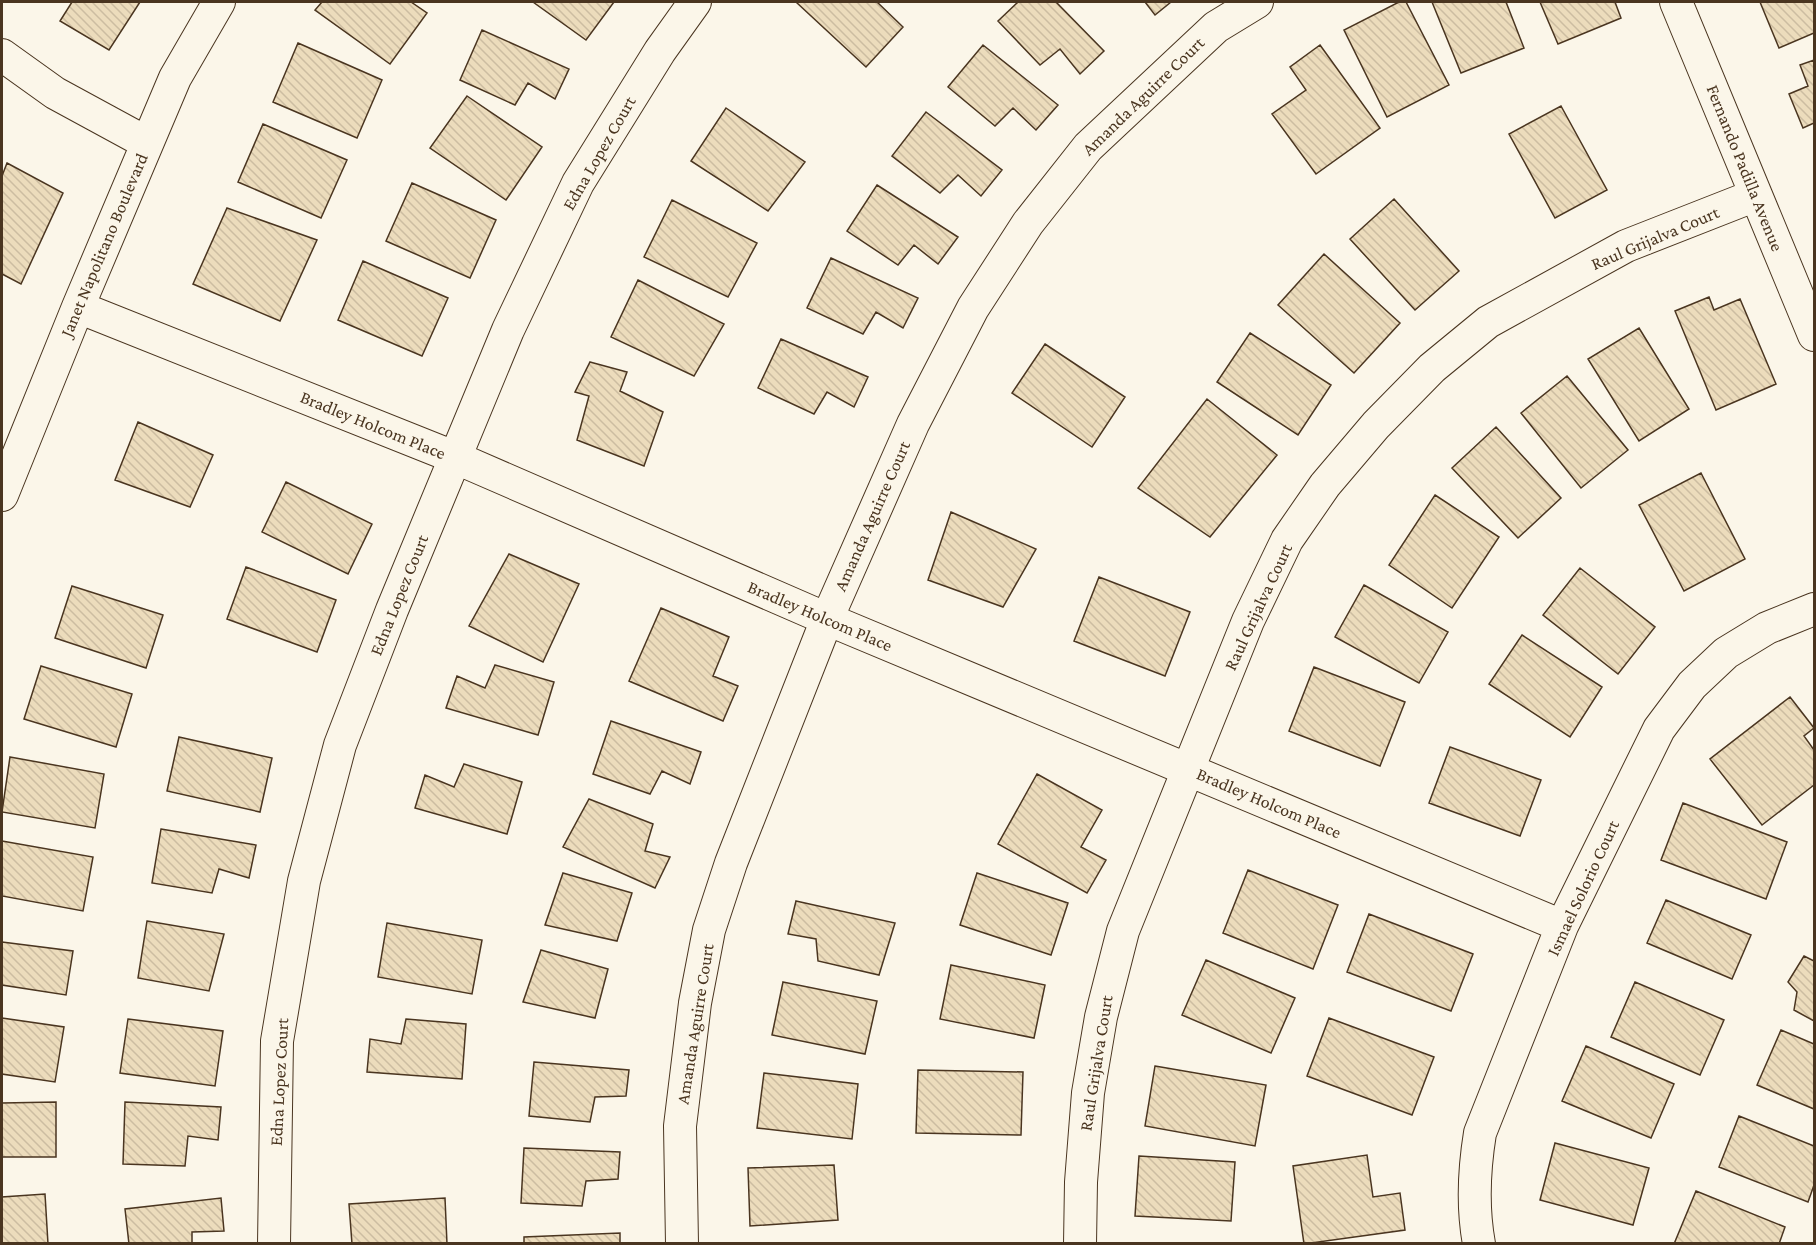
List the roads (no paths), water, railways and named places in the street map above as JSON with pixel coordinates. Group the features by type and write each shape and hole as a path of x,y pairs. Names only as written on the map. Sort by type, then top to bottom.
{"street":[{"name":"Janet Napolitano Boulevard","path":"2,495 78,307 175,78 219,2"},
{"name":"Edna Lopez Court","path":"274,1244 277,1041 304,881 340,745 392,610 508,330 578,183 660,51 695,2"},
{"name":"Amanda Aguirre Court","path":"682,1244 680,1126 695,1003 710,930 731,863 827,619 912,424 973,308 1028,223 1088,147 1216,27 1257,2"},
{"name":"Fernando Padilla Avenue","path":"1676,2 1815,335"},
{"path":"2,55 55,93 147,143"},
{"name":"Raul Grijalva Court","path":"1080,1244 1081,1182 1088,1093 1101,1017 1123,931 1248,621 1287,540 1325,485 1376,425 1432,368 1488,322 1626,246 1756,195"},
{"name":"Bradley Holcom Place","path":"78,307 454,458 827,619 1562,926"},
{"name":"Ismael Solorio Court","path":"1479,1244 1474,1222 1474,1165 1480,1133 1562,926 1659,729 1692,686 1726,653 1767,628 1815,609"}]}
